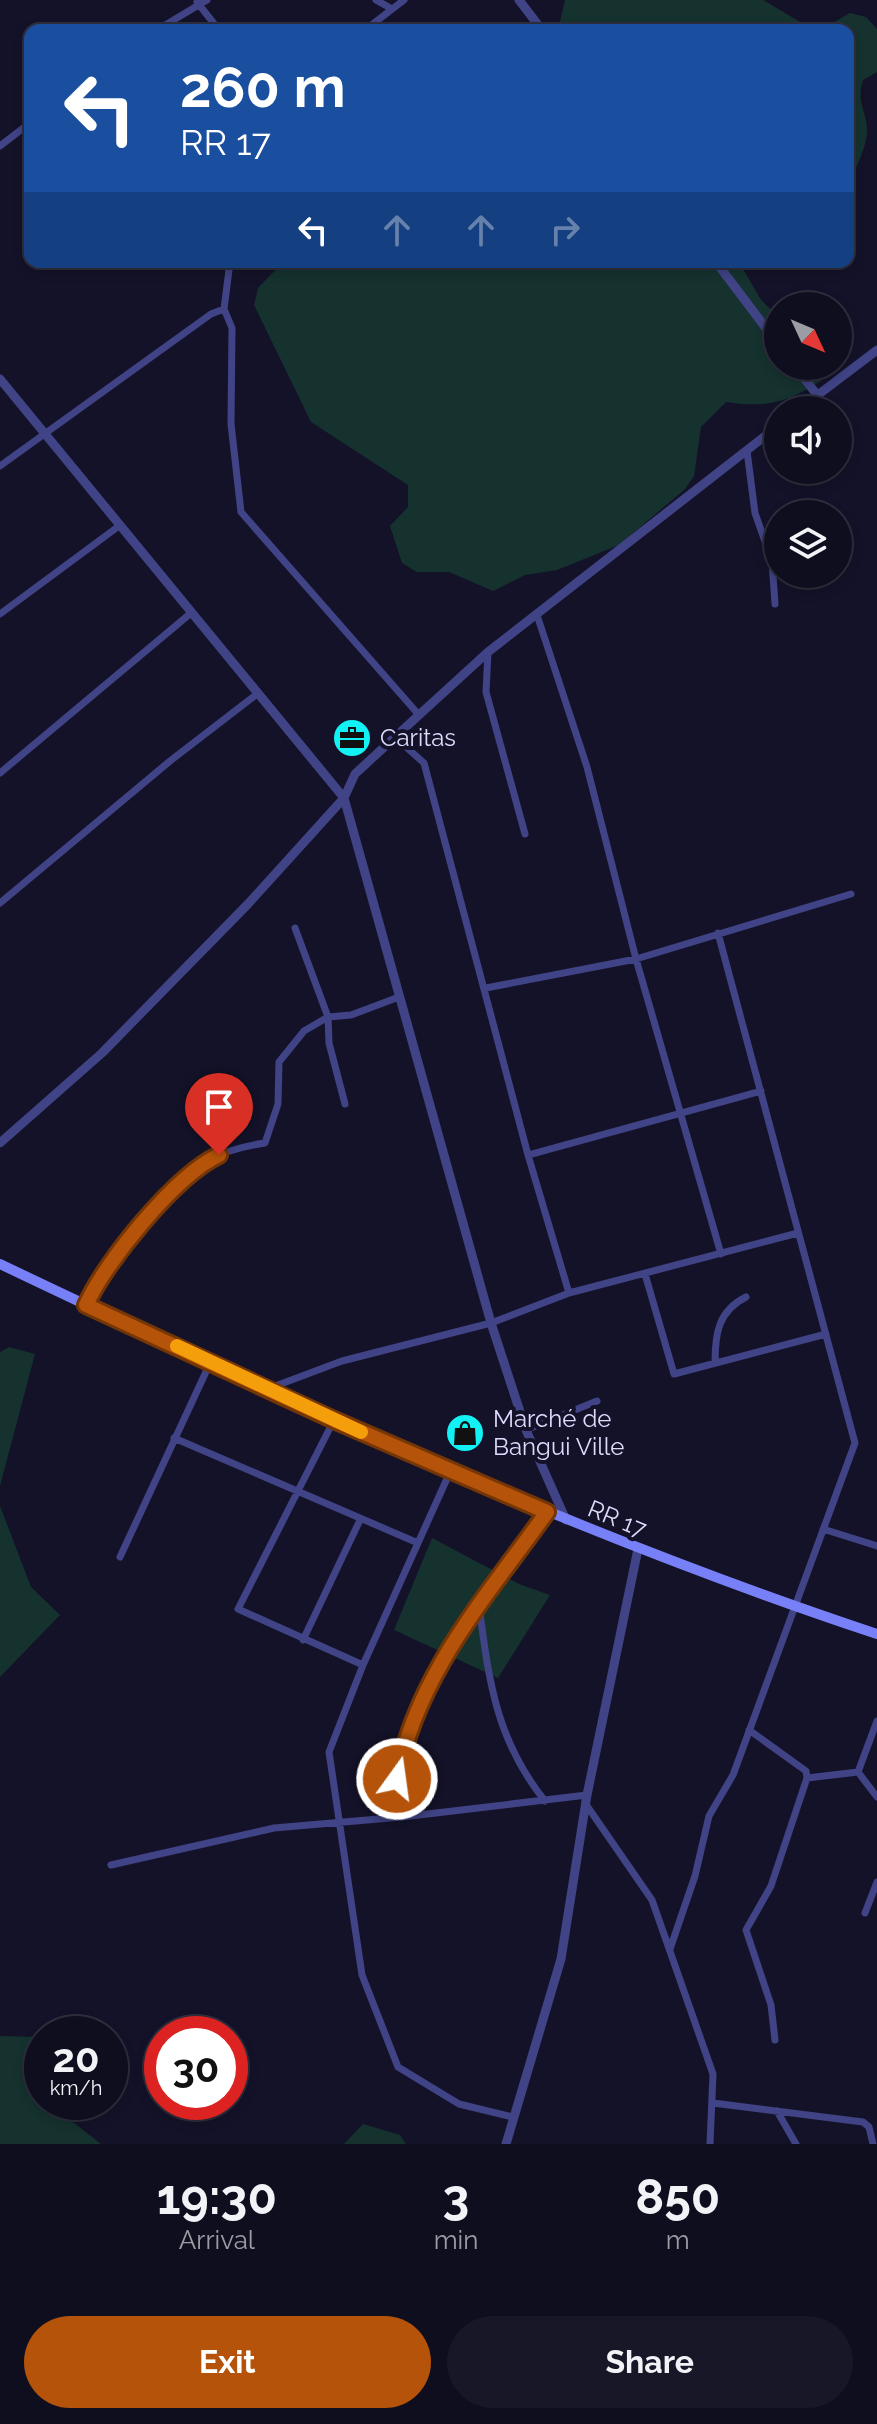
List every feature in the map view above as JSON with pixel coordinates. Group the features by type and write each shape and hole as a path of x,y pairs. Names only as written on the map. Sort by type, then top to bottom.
{"main road":[{"name":"RR 17","path":"0,1264 450,1472 638,1549 877,1634"}],"street":[{"path":"166,24 197,2 207,0"},
{"path":"376,0 392,9"},
{"path":"373,24 404,0"},
{"path":"519,0 537,24"},
{"path":"197,2 214,24"},
{"path":"0,146 24,128"},
{"path":"229,268 224,309 232,328 231,424 241,512 419,715"},
{"path":"721,268 764,325"},
{"path":"0,466 211,314 224,309"},
{"path":"806,380 817,395 877,350"},
{"path":"0,379 344,798 491,1323 526,1430 566,1520"},
{"path":"0,1143 102,1053 248,904 344,798 355,774 395,737 488,652 764,437"},
{"path":"747,451 755,513 772,561 775,604"},
{"path":"0,614 119,526"},
{"path":"0,773 191,613"},
{"path":"537,615 587,767 636,959 721,1254"},
{"path":"488,652 486,692 525,834"},
{"path":"0,903 170,761 257,694"},
{"path":"395,737 424,763 528,1155 569,1293"},
{"path":"486,988 636,959 851,894"},
{"path":"295,928 328,1017 329,1043 345,1104"},
{"path":"670,1949 695,1876 707,1820 733,1775 855,1443 718,933"},
{"path":"86,1305 95,1284 179,1182 203,1163 234,1148 265,1143 278,1104 279,1062 304,1031 328,1017 351,1015 399,997"},
{"path":"528,1155 761,1091"},
{"path":"270,1388 342,1361 491,1323 569,1293 798,1233"},
{"path":"645,1274 674,1374 826,1334"},
{"path":"715,1363 720,1322 732,1305 746,1297"},
{"path":"120,1557 211,1361"},
{"path":"526,1430 597,1401"},
{"path":"334,1420 238,1609 363,1665"},
{"path":"174,1438 418,1543"},
{"path":"450,1472 363,1665 329,1752 362,1975 398,2067 459,2104 513,2117"},
{"path":"402,1817 397,1786 401,1753 427,1686 479,1606 547,1512"},
{"path":"303,1640 360,1520"},
{"path":"823,1529 877,1546"},
{"path":"506,2144 561,1959 586,1799 638,1549"},
{"path":"479,1606 489,1681 500,1726 523,1774 545,1801"},
{"path":"858,1772 877,1721"},
{"path":"749,1730 806,1771 807,1778 772,1884 746,1930 771,2005 775,2040"},
{"path":"807,1778 858,1772"},
{"path":"858,1772 877,1797"},
{"path":"111,1865 274,1828 586,1799"},
{"path":"586,1799 648,1889 670,1949 713,2074 710,2144"},
{"path":"865,1913 877,1882"},
{"path":"713,2103 863,2122 869,2127 873,2144"},
{"path":"777,2111 796,2144"}],"green space":[{"path":"565,0 763,0 804,24 559,24"},
{"path":"850,13 866,17 877,29 877,72 863,80 861,94 867,136 854,173 854,24 831,24"},
{"path":"277,268 742,268 764,303 764,380 821,381 793,396 764,396 764,404 726,402 701,427 694,476 685,489 619,545 557,570 525,575 493,591 449,572 417,572 402,563 390,526 408,507 408,485 311,422 254,305 258,288"},
{"path":"9,1347 35,1354 0,1486 0,1352"},
{"path":"0,1506 31,1587 60,1615 0,1677"},
{"path":"432,1538 519,1584 550,1595 498,1678 394,1630"},
{"path":"0,2036 24,2037 24,2120 70,2120 101,2144 0,2144"},
{"path":"363,2124 400,2135 406,2144 344,2144"}],"slow traffic":[{"path":"177,1346 361,1432"}],"place":[{"name":"Caritas","path":"352,738"},
{"name":"Marché de Bangui Ville","path":"465,1433"}],"route":[{"path":"219,1155 179,1182 95,1284 86,1305 334,1420 547,1512 452,1643 430,1680 401,1753 397,1779"}]}
